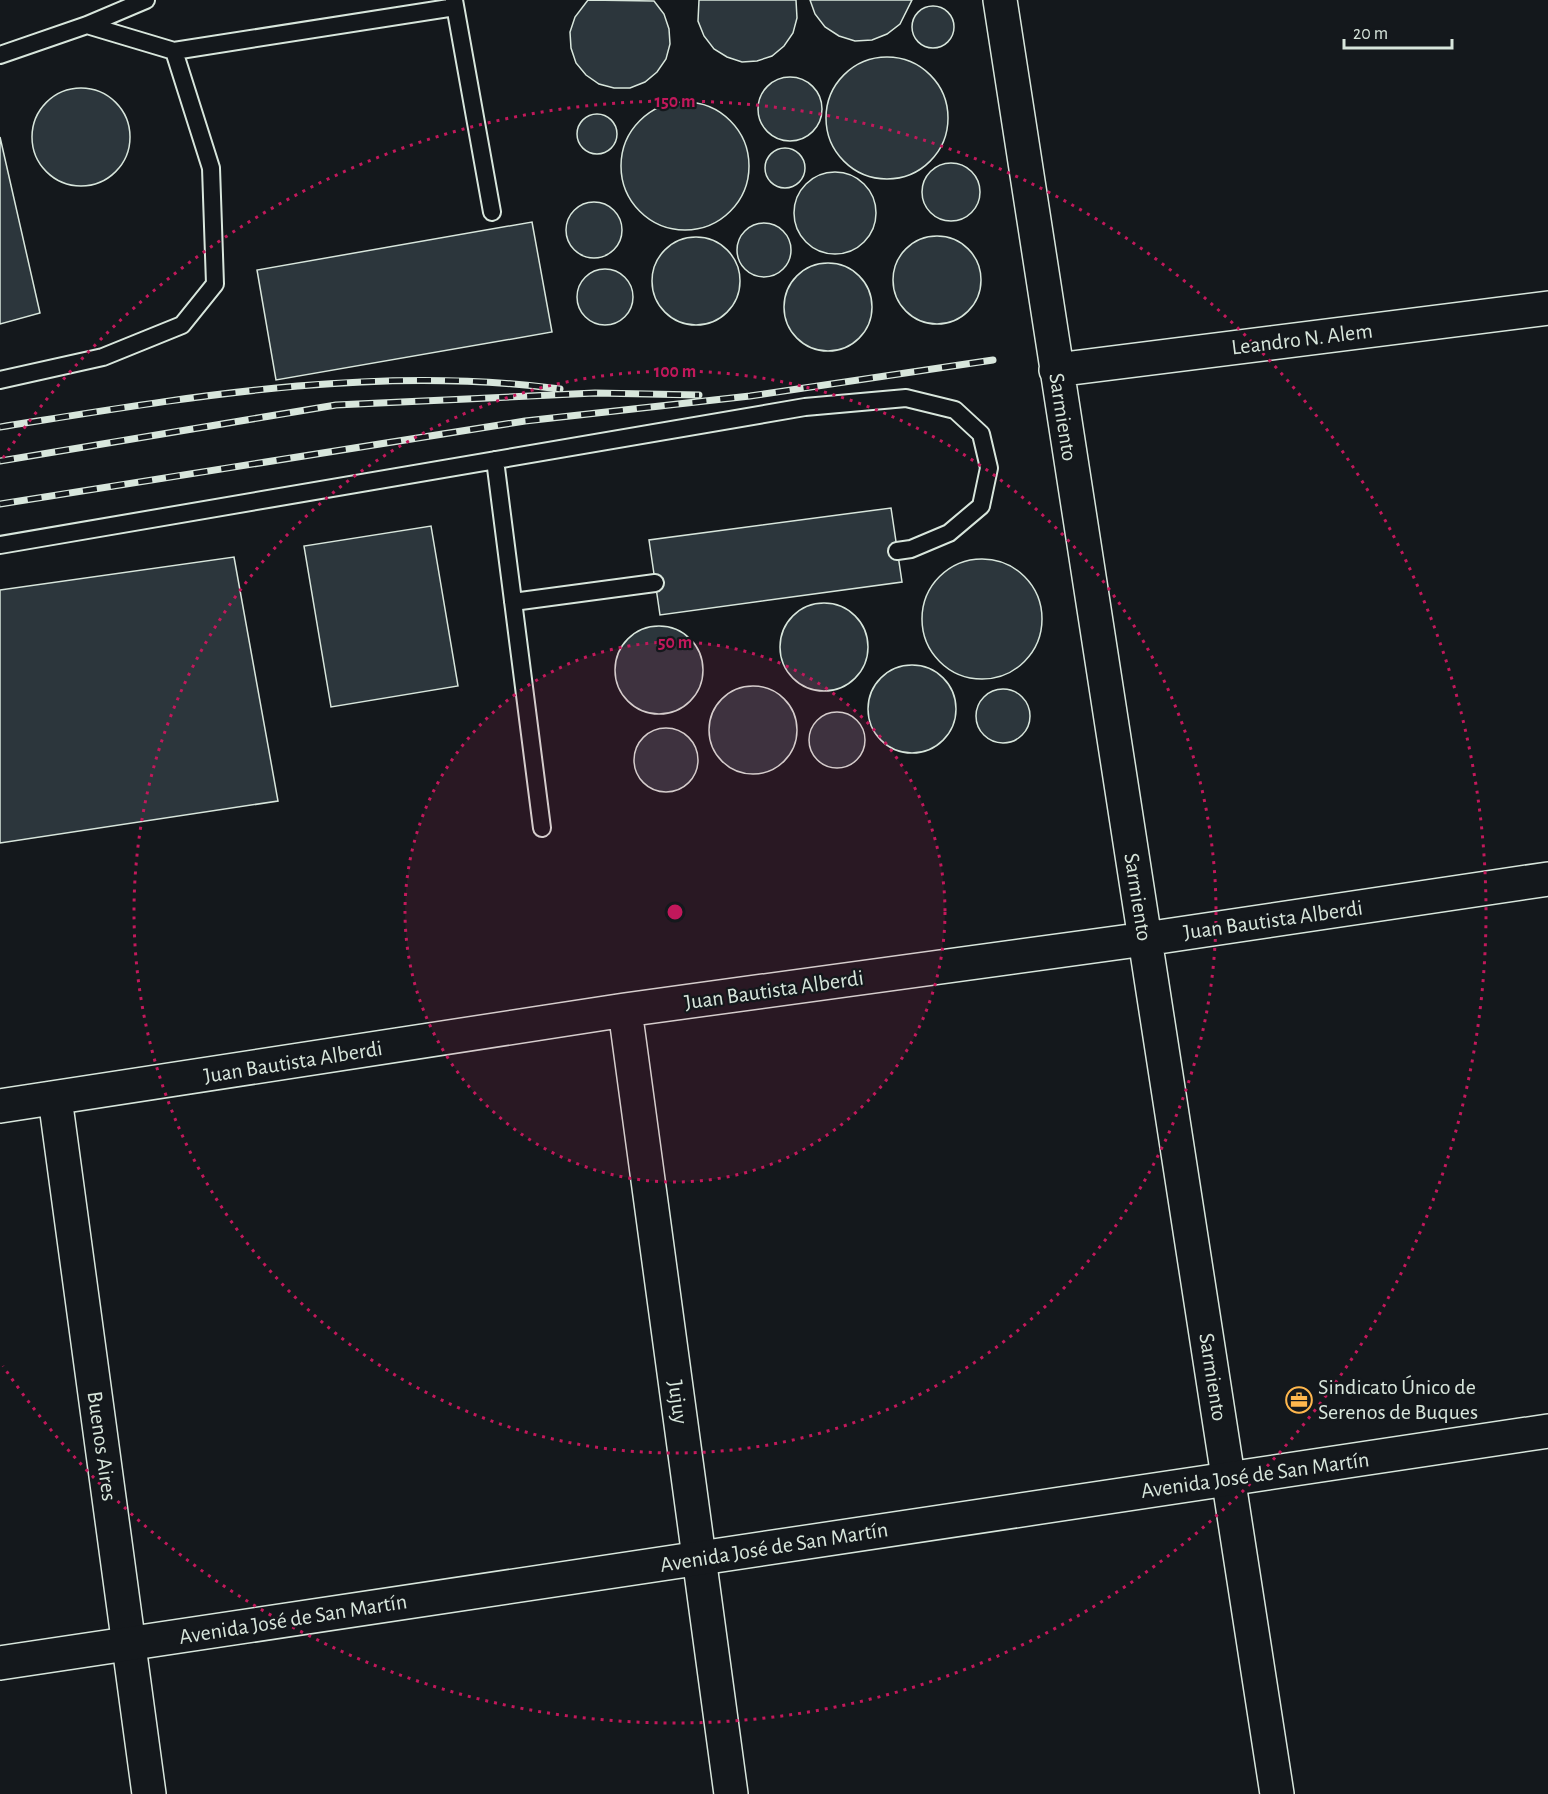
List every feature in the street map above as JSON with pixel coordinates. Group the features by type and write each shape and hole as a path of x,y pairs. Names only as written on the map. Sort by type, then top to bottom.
{"street":[{"name":"Sarmiento","path":"1000,0 1277,1794"},
{"name":"Leandro N. Alem","path":"1056,370 1548,308"},
{"name":"Juan Bautista Alberdi","path":"0,1106 625,1010 1144,939 1548,879"},
{"name":"Jujuy","path":"625,1010 731,1794"},
{"name":"Buenos Aires","path":"55,1098 149,1794"},
{"name":"Avenida José de San Martín","path":"0,1663 1548,1431"}],"lane":[{"path":"0,55 87,25 146,0"},
{"path":"87,25 174,51 454,4 492,212"},
{"path":"0,380 103,357 182,325 215,284 211,168 174,51"},
{"path":"0,545 805,407 906,398 955,410 981,434 989,468 981,506 949,533 910,549 897,551"},
{"path":"495,460 542,828"},
{"path":"513,603 655,583"}],"building":[{"path":"588,0 654,1 664,14 669,29 670,44 666,59 657,72 645,82 630,88 614,88 599,84 586,75 576,63 571,48 570,32 575,17"},
{"path":"699,0 796,0 797,18 793,33 784,46 772,56 757,61 742,62 714,49 704,36 698,21"},
{"path":"810,0 912,0 900,24 887,34 872,40 855,41 839,36 825,27 815,14"},
{"path":"933,6 941,7 948,12 953,19 953,35 948,42 941,47 933,48 925,47 918,42 913,35 912,27 913,19 918,12 925,7"},
{"path":"887,57 910,62 930,75 943,95 948,118 943,141 930,161 910,174 887,179 864,174 844,161 831,141 826,118 831,95 844,75 864,62"},
{"path":"790,77 808,83 816,91 822,109 816,127 808,135 790,141 772,135 764,127 758,109 764,91 772,83"},
{"path":"81,88 100,92 116,102 126,118 130,137 126,156 116,172 100,182 81,186 62,182 46,172 36,156 32,137 36,118 46,102 62,92"},
{"path":"685,102 710,107 730,121 744,141 749,166 744,191 730,211 710,225 685,230 660,225 640,211 626,191 621,166 626,141 640,121 660,107"},
{"path":"597,114 605,115 611,120 616,126 616,142 611,148 605,153 597,154 589,153 583,148 578,142 577,134 578,126 583,120 589,115"},
{"path":"0,137 40,313 0,324"},
{"path":"785,148 799,154 805,168 799,182 785,188 771,182 765,168 771,154"},
{"path":"945,163 957,163 972,171 980,186 980,198 972,213 957,221 945,221 930,213 922,198 922,186 930,171"},
{"path":"835,172 851,175 864,184 873,197 876,213 873,229 864,242 851,251 835,254 819,251 806,242 797,229 794,213 797,197 806,184 819,175"},
{"path":"589,202 599,202 614,210 620,219 622,230 620,241 614,250 599,258 589,258 578,253 571,246 566,235 566,225 571,214 578,207"},
{"path":"532,222 552,332 276,380 257,270"},
{"path":"759,223 769,223 783,231 789,240 791,250 789,260 783,269 769,277 759,277 742,265 737,255 737,245 749,228"},
{"path":"937,236 962,243 974,255 981,280 974,305 962,317 937,324 912,317 900,305 893,280 900,255 912,243"},
{"path":"696,237 721,244 733,256 740,281 733,306 721,318 696,325 671,318 659,306 652,281 659,256 671,244"},
{"path":"828,263 853,270 865,282 872,307 865,332 853,344 828,351 803,344 791,332 784,307 791,282 803,270"},
{"path":"600,269 610,269 625,277 631,286 633,297 631,308 625,317 610,325 600,325 589,320 582,313 577,302 577,292 582,281 589,274"},
{"path":"891,508 902,582 660,615 649,540"},
{"path":"431,526 458,686 331,707 304,546"},
{"path":"234,557 278,801 0,843 0,590"},
{"path":"982,559 1005,564 1024,577 1037,596 1042,619 1037,642 1024,661 1005,674 982,679 959,674 940,661 927,642 922,619 927,596 940,577 959,564"},
{"path":"824,603 849,610 861,622 868,647 861,672 849,684 824,691 799,684 787,672 780,647 787,622 799,610"},
{"path":"659,626 684,633 696,645 703,670 696,695 684,707 659,714 634,707 622,695 615,670 622,645 634,633"},
{"path":"912,665 937,672 949,684 956,709 949,734 937,746 912,753 887,746 875,734 868,709 875,684 887,672"},
{"path":"753,686 778,693 790,705 797,730 790,755 778,767 753,774 728,767 716,755 709,730 716,705 728,693"},
{"path":"998,689 1008,689 1018,693 1026,701 1030,716 1026,731 1018,739 1008,743 998,743 988,739 980,731 976,721 976,711 980,701 988,693"},
{"path":"837,712 852,717 860,725 865,740 860,755 852,763 837,768 822,763 814,755 809,740 814,725 822,717"},
{"path":"666,728 684,734 692,742 698,760 692,778 684,786 666,792 648,786 640,778 634,760 640,742 648,734"}],"railway":[{"path":"0,504 525,421 750,396 993,360"},
{"path":"0,427 139,405 350,382 420,380 490,382 560,389"},
{"path":"0,461 336,405 595,393 699,395"}],"place":[{"name":"Sindicato Único de Serenos de Buques","path":"1299,1400"}]}
